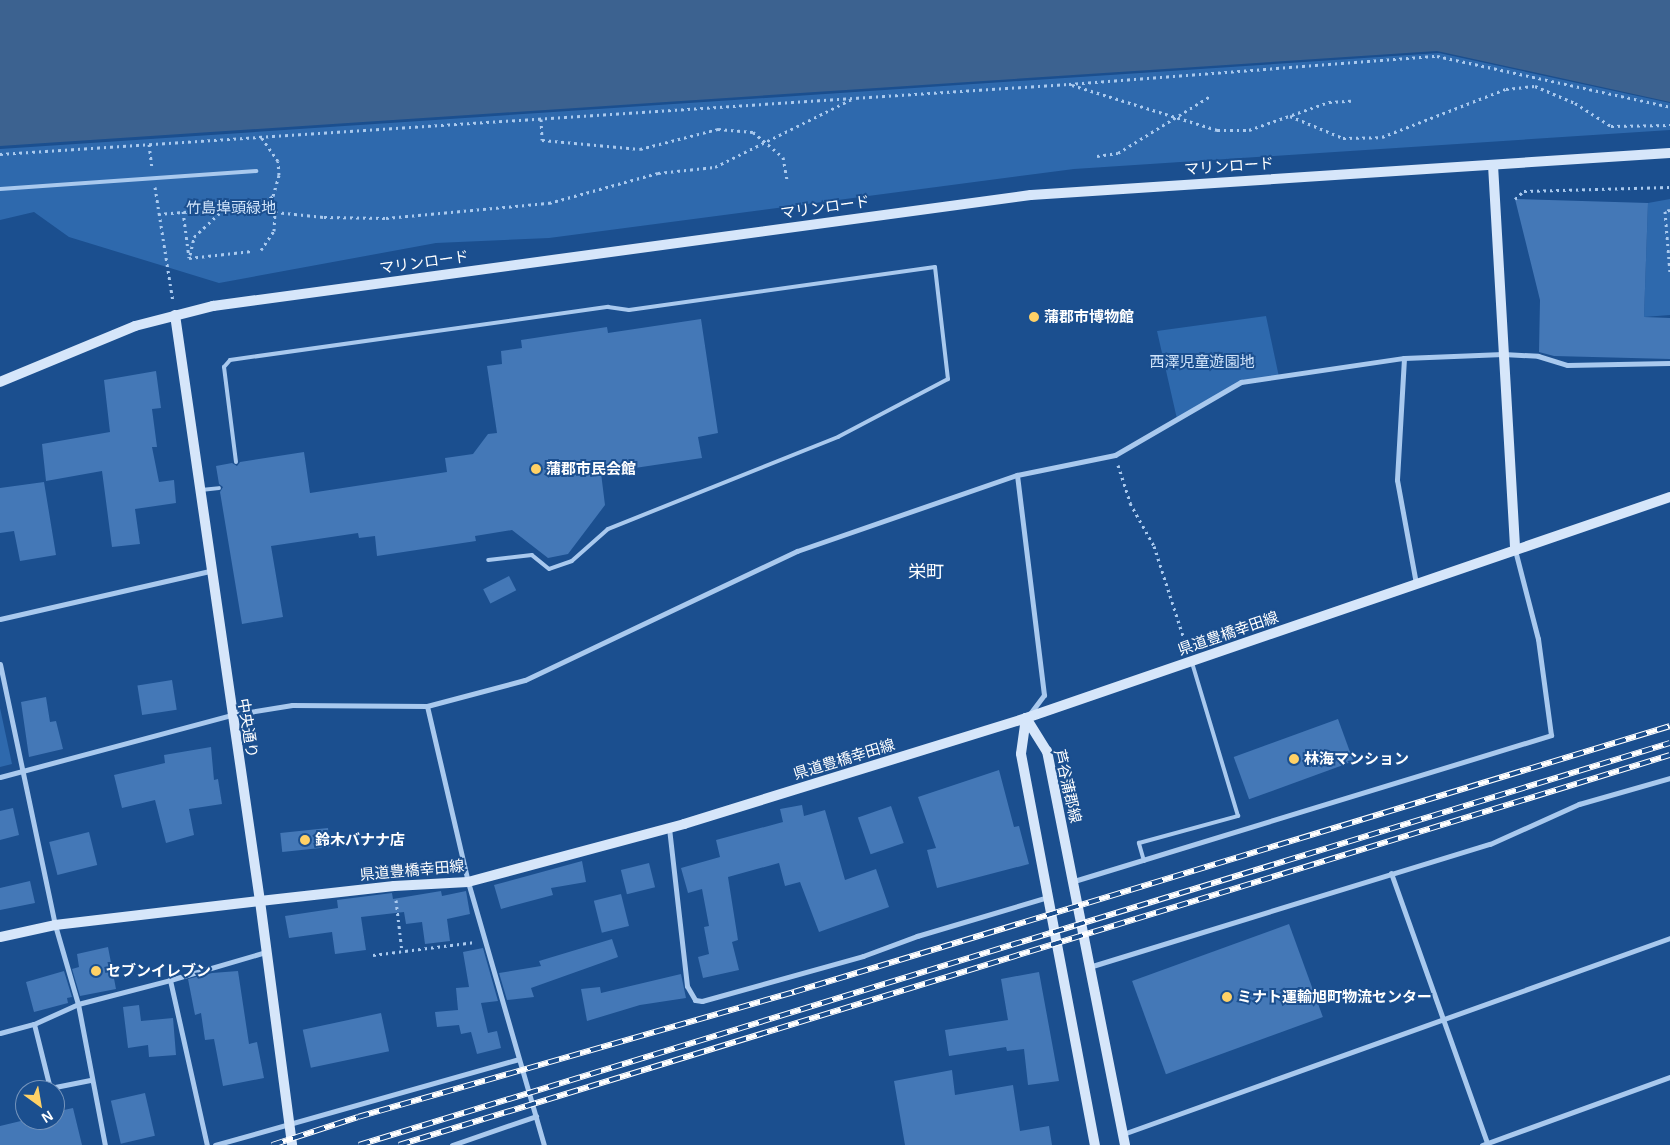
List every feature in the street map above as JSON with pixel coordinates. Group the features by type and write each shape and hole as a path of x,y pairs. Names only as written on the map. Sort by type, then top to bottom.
{"street":[{"name":"マリンロード","path":"0,382 135,326 213,306 1031,195 1670,153"},
{"path":"1074,881 1552,734 1538,639 1515,550 1493,166"},
{"name":"中央通り","path":"175,315 210,571 260,901 292,1145"},
{"path":"0,777 231,715 292,705 427,706 525,680 796,551 1017,475 1115,454 1241,382 1404,358 1503,354 1538,356 1567,365 1670,363"},
{"path":"1404,358 1397,480 1416,584"},
{"path":"1017,475 1044,695 1026,718 1021,754 1095,1145"},
{"name":"県道豊橋幸田線","path":"0,937 55,925 394,886 468,882 669,828 1026,718 1670,497"},
{"path":"0,619 210,571"},
{"path":"0,664 55,925 78,1004 90,1080 105,1145"},
{"path":"427,706 468,882 544,1145"},
{"name":"芦谷蒲郡線","path":"1026,718 1047,751 1074,881 1088,968 1125,1145"},
{"path":"1088,968 1490,844 1579,804 1670,778"},
{"path":"669,828 687,986 696,1000 702,1001 863,956 917,936 1048,897"},
{"path":"1391,873 1485,1144 1670,1077"},
{"path":"1123,1134 1670,938"},
{"path":"0,1033 34,1024 78,1004 266,952"},
{"path":"170,980 207,1145"},
{"path":"34,1024 50,1088 90,1080"},
{"path":"215,1145 289,1126 518,1059"},
{"path":"452,1145 536,1116"}],"lane":[{"path":"0,188 256,171"},
{"path":"236,462 224,367 230,360 608,307 629,310 935,267 948,378 838,437 608,529 572,561 549,570 532,555 488,560"},
{"path":"199,491 219,488"},
{"path":"1144,860 1139,844 1238,816 1192,661"}],"path":[{"path":"0,154 1070,84 1438,56 1670,107"},
{"path":"1070,84 1217,130 1249,130 1329,102 1351,101"},
{"path":"1290,116 1343,138 1382,137 1506,89 1535,86 1575,103 1611,126 1670,125"},
{"path":"1097,156 1118,153 1212,95"},
{"path":"158,214 260,206 275,212 386,218 550,202 658,173 715,167 768,143 853,98"},
{"path":"541,119 542,140 640,149 718,129 753,132 783,156 787,179"},
{"path":"260,138 278,161 279,175 273,196 260,206"},
{"path":"150,144 158,214 175,315"},
{"path":"1515,199 1524,191 1670,187"},
{"path":"189,258 194,236 224,209"},
{"path":"1670,210 1665,211 1670,273"},
{"path":"183,211 189,258"},
{"path":"261,250 274,231 275,212"},
{"path":"189,258 252,251"},
{"path":"1115,454 1130,503 1154,546 1192,661"},
{"path":"394,886 402,952"},
{"path":"373,955 486,940"}],"green space":[{"name":"竹島埠頭緑地","path":"1439,53 1670,103 1670,130 1074,169 549,238 436,243 219,283 69,237 34,212 0,220 0,149"},
{"path":"1670,199 1670,315 1644,317 1648,203"},
{"name":"西澤児童遊園地","path":"1266,316 1279,377 1241,382 1177,419 1157,331"},
{"path":"0,708 12,764 0,767"}],"shaded area":[{"path":"0,0 1670,0 1670,102 1437,51 0,146"}],"building":[{"path":"1515,199 1648,203 1644,317 1670,318 1670,359 1554,356 1539,352 1540,300"},
{"name":"蒲郡市民会館","path":"701,319 718,433 698,437 702,458 601,473 605,505 568,554 548,558 512,530 475,536 476,541 377,556 375,536 359,538 358,533 271,546 283,617 242,624 220,492 223,487 219,484 216,466 232,463 237,466 240,462 304,452 310,493 447,472 445,458 473,454 488,434 497,433 487,366 502,364 501,351 522,348 521,340 607,327 608,333"},
{"path":"156,371 161,408 152,409 157,447 152,447 159,482 174,480 176,503 135,509 140,544 112,547 102,471 46,481 42,444 110,432 104,380"},
{"path":"44,482 56,555 20,561 14,531 0,533 0,488"},
{"path":"509,576 516,590 490,603 483,589"},
{"path":"172,680 177,710 142,715 137,685"},
{"path":"46,697 50,722 56,721 63,749 29,757 21,702"},
{"name":"林海マンション","path":"1338,719 1353,761 1249,799 1234,757"},
{"path":"211,747 214,780 218,779 222,804 189,809 194,835 166,843 155,800 122,808 114,775 165,763 164,755"},
{"path":"999,770 1014,827 1019,826 1029,864 937,888 927,850 936,848 918,797"},
{"path":"802,805 804,816 825,810 845,880 876,869 889,907 819,932 800,882 785,886 779,863 728,877 738,940 732,942 739,970 703,978 698,957 709,954 704,927 709,926 702,889 688,893 681,868 720,857 716,840 783,822 780,809"},
{"path":"891,806 904,843 871,854 858,817"},
{"path":"13,808 19,835 0,840 0,811"},
{"name":"鈴木バナナ店","path":"328,828 330,847 282,852 280,833"},
{"path":"89,832 97,865 57,875 49,842"},
{"path":"582,861 586,882 551,888 553,895 501,909 494,885"},
{"path":"649,863 655,887 627,894 621,870"},
{"path":"30,881 35,903 0,910 0,888"},
{"path":"441,891 442,896 466,891 470,914 447,919 450,941 425,944 422,922 406,924 404,912 361,917 366,950 335,954 332,932 289,938 285,916 338,908 337,900 392,893 393,899"},
{"path":"621,894 629,926 602,933 594,901"},
{"name":"ミナト運輸旭町物流センター","path":"1289,924 1323,1017 1166,1074 1132,981"},
{"path":"612,939 618,957 531,988 534,997 507,1000 499,973 541,966 539,961"},
{"name":"セブンイレブン","path":"108,947 116,989 80,996 72,969 79,967 77,954"},
{"path":"483,948 498,1001 481,1003 488,1033 497,1031 501,1048 477,1054 471,1032 461,1034 459,1025 437,1027 435,1012 458,1010 456,988 469,987 463,952"},
{"path":"64,971 72,997 67,998 68,1003 34,1012 26,982"},
{"path":"238,971 249,1044 257,1042 264,1078 223,1086 214,1039 205,1040 201,1013 195,1015 188,979 212,973"},
{"path":"1039,972 1059,1081 1028,1085 1024,1049 1007,1051 1006,1047 949,1056 945,1030 1008,1020 1001,979"},
{"path":"681,974 686,998 640,1005 587,1021 581,989 600,987 601,993"},
{"path":"139,1005 141,1021 173,1018 176,1055 149,1057 148,1045 128,1048 123,1007"},
{"path":"381,1013 389,1051 311,1068 303,1030"},
{"path":"952,1070 955,1095 1013,1085 1020,1131 1049,1126 1052,1145 905,1145 894,1081"},
{"path":"145,1093 155,1136 121,1144 111,1101"},
{"path":"73,1108 82,1145 0,1145 0,1126 15,1122 15,1130 65,1130 65,1110"}],"railway":[{"path":"272,1145 358,1117 794,992 1670,726"},
{"path":"359,1145 1670,743"},
{"path":"399,1145 1670,755"}],"place":[{"name":"蒲郡市博物館","path":"1034,317"},
{"name":"蒲郡市民会館","path":"536,469"},
{"name":"林海マンション","path":"1294,759"},
{"name":"鈴木バナナ店","path":"305,840"},
{"name":"セブンイレブン","path":"96,971"},
{"name":"ミナト運輸旭町物流センター","path":"1227,997"}],"district":[{"name":"栄町","path":"926,572"}]}
